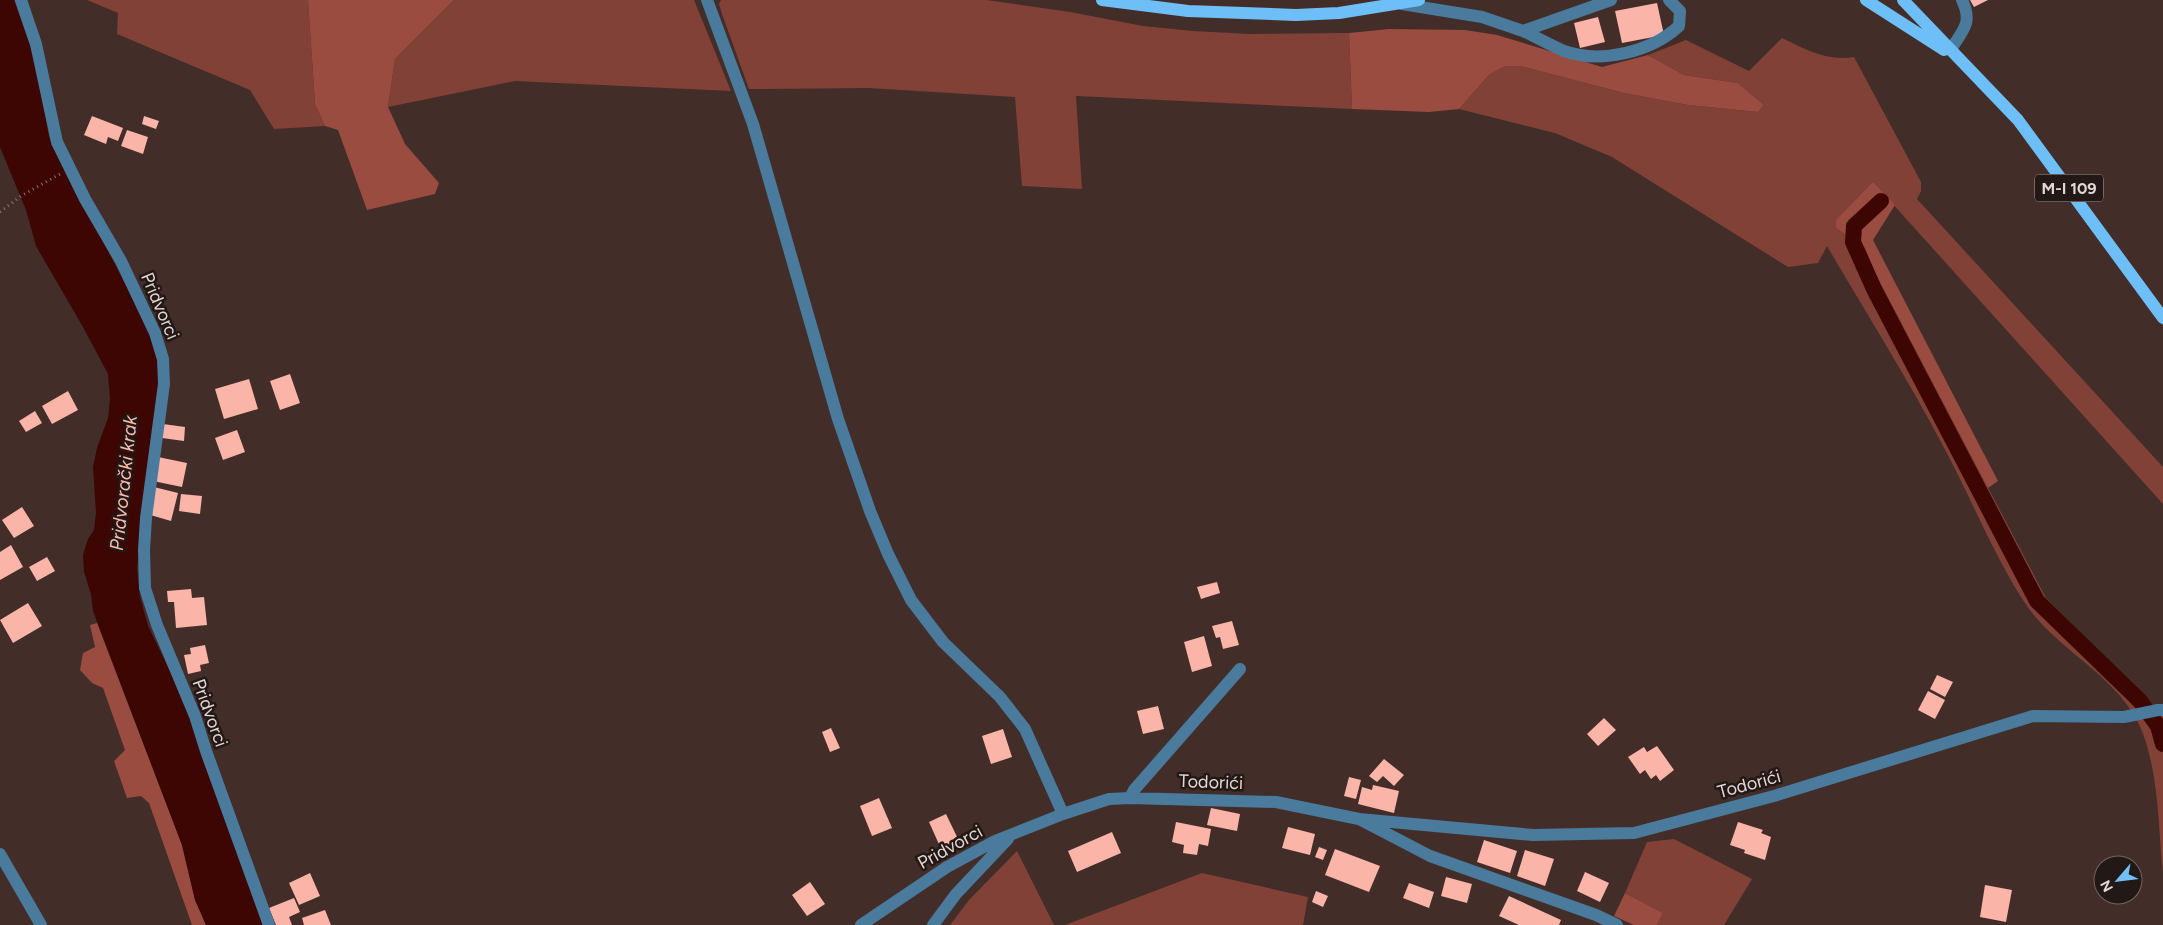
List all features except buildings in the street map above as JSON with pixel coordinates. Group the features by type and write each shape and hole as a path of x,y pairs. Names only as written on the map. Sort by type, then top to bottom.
{"main road":[{"path":"1102,0 1188,11 1296,15 1339,13 1419,0"},
{"name":"M-I 109","path":"1866,0 1967,66 2018,120 2163,318"},
{"path":"1903,0 1967,66"}],"street":[{"name":"Pridvorci","path":"21,0 36,44 57,142 69,169 121,260 155,333 163,359 164,384 146,518 144,550 145,588 157,625 195,716 269,925"},
{"path":"707,0 753,124 838,419 870,511 911,600 943,642 1000,697 1025,729 1063,814"},
{"path":"1522,31 1611,0"},
{"path":"1399,4 1482,17 1522,31 1565,51 1591,56 1626,52 1662,39 1679,26 1680,11 1669,0"},
{"path":"1951,49 1968,23 1969,13 1962,0"},
{"path":"1130,798 1134,790 1240,669"},
{"name":"Todorići","path":"1063,814 1109,799 1276,802 1359,819 1533,835 1634,833 1774,796 2033,716 2124,717 2160,710"},
{"name":"Pridvorci","path":"861,925 946,867 1012,835 1063,814"},
{"name":"Todorići","path":"1359,819 1430,856 1596,915 1617,925"},
{"path":"933,925 956,894 1012,835"},
{"path":"0,854 41,925"}],"path":[{"path":"0,212 21,196 69,169"}],"shaded area":[{"path":"87,0 308,0 315,104 325,126 274,129 250,90 117,34 118,13"},
{"path":"308,0 454,0 395,59 388,107 405,144 439,183 435,194 367,210 338,130 325,126 315,104"},
{"path":"454,0 694,0 731,91 515,81 388,107 395,59"},
{"path":"721,0 987,0 1070,12 1143,26 1193,31 1250,34 1349,33 1352,109 1076,96 1082,189 1022,186 1015,97 869,88 749,89 722,14 719,4"},
{"path":"1389,29 1465,30 1497,35 1602,67 1648,55 1684,75 1738,83 1764,105 1758,112 1688,105 1624,93 1520,66 1505,66 1489,75 1459,109 1429,112 1352,109 1349,33"},
{"path":"1782,38 1817,54 1835,58 1854,57 1921,182 1921,191 1917,199 2163,467 2163,504 1873,182 1836,228 1865,248 1874,271 2046,598 2163,715 2163,873 2152,765 2142,731 2132,711 2103,678 2036,618 2023,600 2001,562 1928,417 1827,246 1818,263 1788,267 1612,157 1555,133 1459,109 1489,75 1505,66 1520,66 1624,93 1688,105 1758,112 1764,105 1738,83 1684,75 1648,55 1686,40 1749,71"},
{"path":"1873,182 1895,205 1873,240 1998,481 1988,488 1874,271 1865,248 1836,228 1836,220"},
{"path":"97,623 182,845 195,900 206,925 192,925 149,803 141,796 127,798 114,761 125,750 103,688 92,683 80,670 83,653 95,647 90,625"},
{"path":"1674,839 1752,879 1724,925 1657,925 1663,913 1625,893 1647,842"},
{"path":"1017,851 1054,925 950,925 969,900"},
{"path":"1202,873 1308,897 1303,925 1065,925"},
{"path":"1625,893 1663,913 1657,925 1634,925 1614,916"}],"water":[{"name":"Pridvorački krak","path":"0,0 14,0 36,63 49,137 149,330 160,371 137,568 140,597 148,626 189,710 264,925 206,925 195,900 182,845 93,611 91,594 84,572 83,555 88,539 94,530 96,513 93,467 97,448 108,418 110,399 108,374 36,246 26,210 0,147"}],"waterway":[{"path":"1881,201 1854,226 1853,242 1874,289 2037,601 2140,701 2158,726 2163,744"}]}
